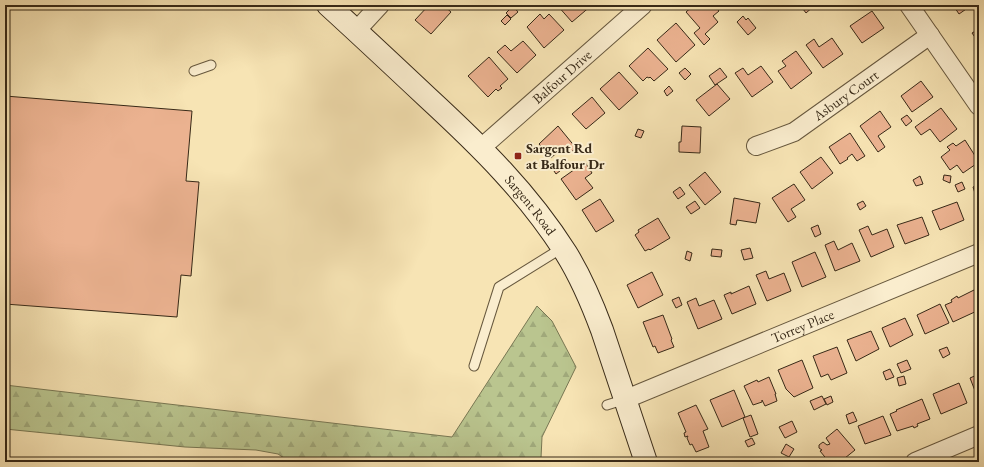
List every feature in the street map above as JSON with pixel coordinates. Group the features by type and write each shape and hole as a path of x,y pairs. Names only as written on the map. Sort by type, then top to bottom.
{"main road":[{"name":"Sargent Road","path":"328,5 481,148 533,206 562,248 594,308 602,330 616,402 646,462"}],"street":[{"path":"356,31 380,5"},
{"name":"Balfour Drive","path":"481,148 643,5"},
{"path":"909,5 979,106"},
{"name":"Asbury Court","path":"756,146 794,132 930,35"},
{"name":"Torrey Place","path":"616,402 979,253"},
{"path":"915,462 979,436"}],"lane":[{"path":"194,71 211,65"},
{"path":"474,366 500,287 562,248"}],"green space":[{"path":"537,306 552,321 576,367 542,437 541,458 533,462 290,462 278,454 256,450 185,447 5,429 5,385 452,437"}],"building":[{"path":"429,5 443,5 451,12 431,34 415,20"},
{"path":"557,5 592,5 572,22"},
{"path":"694,5 714,5 719,11 713,16 718,22 705,34 710,39 704,45 694,33 700,28 686,12"},
{"path":"800,5 813,5 814,6 806,13"},
{"path":"953,5 972,5 959,14"},
{"path":"513,6 518,12 511,18 506,13"},
{"path":"872,11 884,28 862,43 850,26"},
{"path":"540,14 544,19 549,14 564,30 544,48 527,27"},
{"path":"507,15 511,19 505,25 501,21"},
{"path":"743,16 746,20 748,18 756,28 748,35 737,22"},
{"path":"676,23 695,45 676,62 657,40"},
{"path":"979,29 979,43 972,33"},
{"path":"832,38 843,54 823,68 806,45 814,39 819,47"},
{"path":"523,41 536,55 517,73 497,52 505,45 511,51"},
{"path":"648,48 668,69 654,81 650,77 647,77 643,81 629,66"},
{"path":"796,51 812,73 791,89 778,71 786,66 782,61"},
{"path":"489,57 508,79 500,86 502,88 498,91 496,89 488,97 468,76"},
{"path":"761,66 773,82 752,97 735,73 743,68 748,75"},
{"path":"685,68 691,74 685,80 679,73"},
{"path":"720,68 727,77 715,85 709,76"},
{"path":"619,72 638,93 619,110 600,89"},
{"path":"921,81 933,97 912,112 901,96"},
{"path":"717,84 730,99 709,116 696,100"},
{"path":"669,86 673,91 667,96 664,91"},
{"path":"5,96 192,111 186,181 199,182 191,276 181,275 177,317 5,304"},
{"path":"592,97 605,113 586,129 572,114"},
{"path":"941,108 957,129 940,142 930,129 921,135 915,127"},
{"path":"880,111 891,127 878,136 885,147 878,152 860,126"},
{"path":"907,115 912,121 906,126 901,119"},
{"path":"558,126 576,148 569,154 563,147 551,158 539,144"},
{"path":"682,126 701,127 700,153 679,152"},
{"path":"638,129 644,131 641,138 635,136"},
{"path":"850,133 865,156 857,161 852,154 847,158 848,159 840,164 829,147"},
{"path":"965,140 979,162 963,173 957,165 950,170 941,157 950,150 947,147 953,143 956,146"},
{"path":"821,157 833,173 812,189 800,172"},
{"path":"560,161 565,167 556,174 552,168"},
{"path":"585,162 592,173 585,178 593,188 576,200 561,179"},
{"path":"705,172 721,192 705,205 689,185"},
{"path":"944,175 951,176 950,183 943,180"},
{"path":"920,176 923,184 916,186 913,180"},
{"path":"962,182 965,189 958,192 955,185"},
{"path":"794,184 805,200 791,209 796,217 788,222 772,198"},
{"path":"979,184 979,206 973,187"},
{"path":"680,187 685,194 678,199 673,192"},
{"path":"734,198 760,203 756,223 737,220 736,225 730,224"},
{"path":"600,199 614,221 596,232 582,210"},
{"path":"695,201 700,208 691,214 686,207"},
{"path":"863,201 866,206 860,210 857,204"},
{"path":"957,202 964,220 940,230 932,211"},
{"path":"922,217 929,235 905,244 897,225"},
{"path":"658,218 670,238 650,250 645,251 635,235 639,232 638,230"},
{"path":"818,225 821,234 815,237 811,228"},
{"path":"868,226 872,235 887,229 894,247 871,257 859,230"},
{"path":"834,241 838,250 852,243 860,261 835,271 825,245"},
{"path":"750,248 753,258 744,260 741,250"},
{"path":"712,249 722,250 721,257 711,256"},
{"path":"687,251 692,253 690,261 685,259"},
{"path":"815,252 826,277 802,287 792,262"},
{"path":"766,271 769,279 784,273 791,291 767,301 756,275"},
{"path":"652,272 663,295 638,308 627,285"},
{"path":"749,286 756,304 732,314 724,295 731,292 731,294"},
{"path":"974,290 979,300 979,310 953,322 945,305 952,302 951,300 957,296 958,298"},
{"path":"679,297 682,305 676,308 672,300"},
{"path":"696,298 699,306 714,300 722,319 698,329 687,302"},
{"path":"940,304 949,323 925,334 917,315"},
{"path":"663,315 674,347 658,353 655,346 653,347 643,322"},
{"path":"905,318 913,335 890,347 882,328"},
{"path":"871,331 879,349 856,361 847,340"},
{"path":"837,347 847,373 831,380 828,374 821,377 813,356"},
{"path":"947,347 950,354 943,358 939,350"},
{"path":"802,360 813,388 794,397 786,389 778,370"},
{"path":"907,360 911,369 901,373 897,364"},
{"path":"890,369 894,377 886,380 883,372"},
{"path":"979,374 979,395 977,396 970,378"},
{"path":"904,376 906,384 899,386 897,378"},
{"path":"769,377 776,394 777,401 765,406 762,400 762,402 753,405 744,386 757,380 758,382"},
{"path":"959,383 967,403 941,414 933,394"},
{"path":"734,390 745,417 722,427 710,400"},
{"path":"822,396 826,404 814,410 810,401"},
{"path":"831,396 833,402 827,405 824,399"},
{"path":"922,399 930,419 917,424 918,426 914,428 913,426 897,431 890,414"},
{"path":"696,405 708,429 703,431 709,447 696,452 692,444 690,445 687,438 688,436 685,437 684,433 686,432 678,413"},
{"path":"853,412 857,421 849,424 846,415"},
{"path":"751,415 758,434 750,437 743,418"},
{"path":"883,416 891,435 865,444 858,426"},
{"path":"792,421 797,432 785,438 779,427"},
{"path":"837,429 855,450 840,462 839,460 837,462 829,462 820,451 822,450 819,448 819,445 823,442 827,445 830,444 826,438"},
{"path":"752,438 755,444 748,447 745,441"},
{"path":"786,444 794,449 789,457 781,453"}],"place":[{"name":"Sargent Rd at Balfour Dr","path":"518,156"}]}
